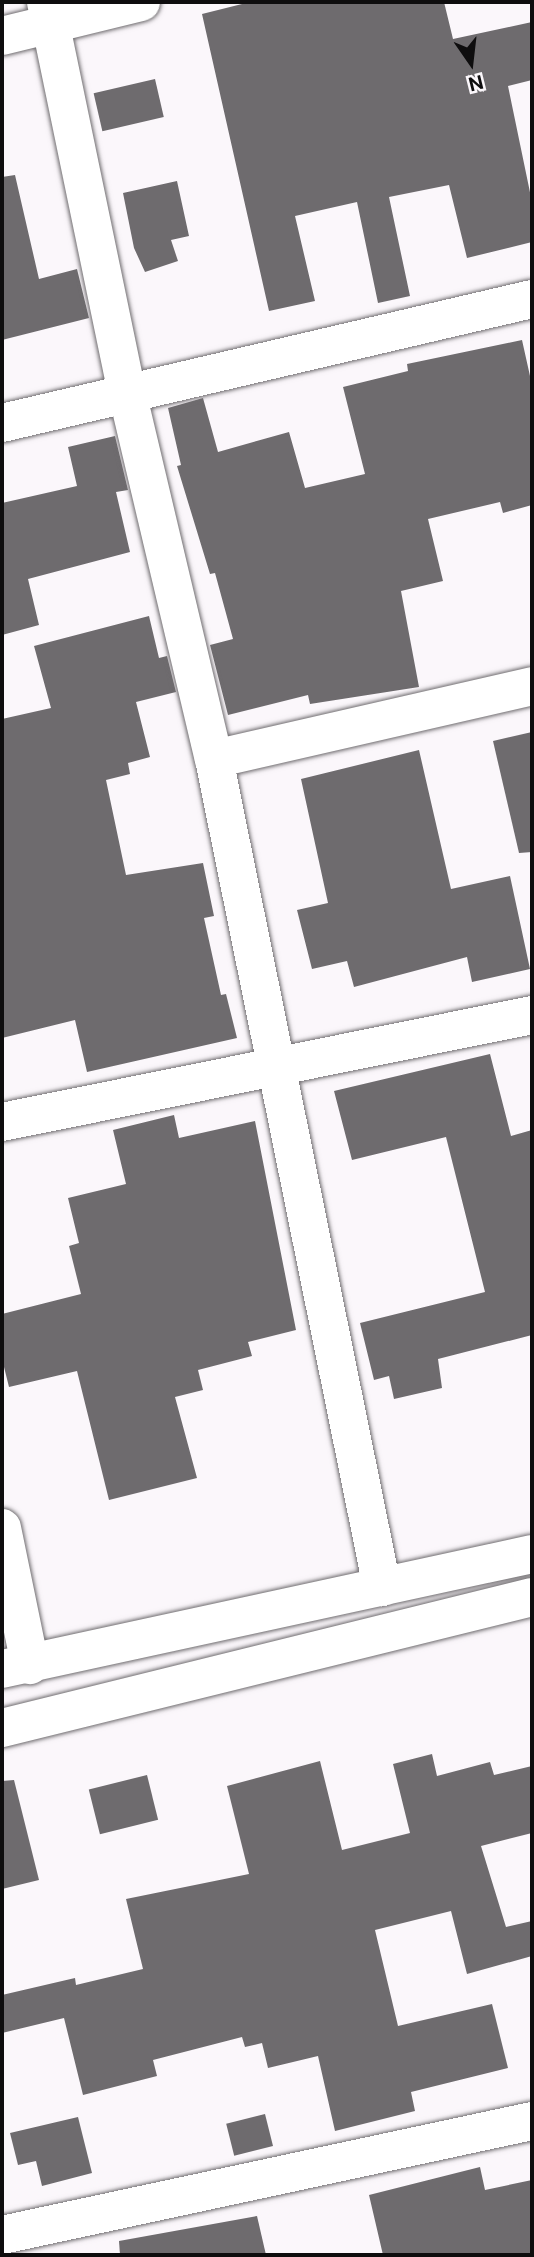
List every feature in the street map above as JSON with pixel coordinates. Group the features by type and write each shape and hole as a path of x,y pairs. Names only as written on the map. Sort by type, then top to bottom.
{"street":[{"path":"2,36 48,13 141,2"},
{"path":"48,13 127,392 214,759 382,1587"},
{"path":"2,423 127,392 530,311"},
{"path":"214,759 532,686"},
{"path":"2,1122 532,1015"},
{"path":"2,1528 16,1667 532,1554"},
{"path":"2,1728 532,1597"},
{"path":"2,2235 532,2121"}],"building":[{"path":"250,2 444,2 453,39 532,22 532,80 508,86 532,202 532,242 467,258 449,185 389,197 410,296 378,303 357,202 295,216 315,301 269,311 202,14"},
{"path":"155,79 164,117 102,131 94,93"},
{"path":"15,175 39,279 77,269 89,318 2,340 2,177"},
{"path":"177,181 189,236 171,240 178,261 145,272 134,248 123,193"},
{"path":"522,340 532,385 532,505 503,513 500,502 428,519 443,581 401,591 419,687 310,704 308,695 228,715 210,645 233,639 215,573 210,574 177,466 181,465 168,408 203,398 218,452 289,432 305,488 365,474 343,387 408,371 407,364"},
{"path":"115,436 128,490 116,492 130,552 28,579 39,625 2,635 2,503 77,486 68,447"},
{"path":"149,616 159,658 167,656 176,692 136,702 150,757 128,763 130,774 106,780 126,875 203,863 214,916 204,918 221,995 226,994 237,1038 87,1072 75,1020 2,1038 2,719 51,708 34,646"},
{"path":"532,732 532,852 519,853 493,741"},
{"path":"419,750 451,889 510,876 530,969 472,982 467,957 354,987 347,961 312,969 297,910 328,903 301,779"},
{"path":"490,1054 511,1136 532,1130 532,1335 438,1359 442,1388 394,1399 389,1376 374,1380 360,1323 485,1292 446,1137 352,1160 334,1091"},
{"path":"174,1115 179,1138 255,1121 296,1330 248,1342 252,1356 198,1370 203,1390 175,1397 197,1478 109,1500 77,1371 9,1387 2,1359 2,1314 81,1294 69,1246 79,1243 68,1198 126,1184 113,1130"},
{"path":"432,1754 437,1776 490,1762 494,1775 532,1766 532,1833 481,1846 506,1927 532,1921 532,1956 467,1974 451,1911 375,1930 398,2026 492,2004 508,2068 411,2092 415,2111 335,2131 318,2056 268,2068 262,2043 245,2047 242,2037 153,2060 157,2076 83,2095 64,2018 2,2033 2,1995 75,1978 76,1985 143,1969 126,1899 249,1874 227,1786 320,1761 342,1850 410,1833 393,1764"},
{"path":"147,1775 158,1820 100,1834 89,1790"},
{"path":"14,1780 39,1880 2,1889 2,1781"},
{"path":"265,2114 273,2146 234,2156 226,2124"},
{"path":"78,2117 92,2173 42,2186 36,2161 18,2165 10,2133"},
{"path":"480,2167 485,2190 532,2180 532,2255 383,2255 369,2195"},
{"path":"257,2216 266,2255 120,2255 119,2241"}]}
